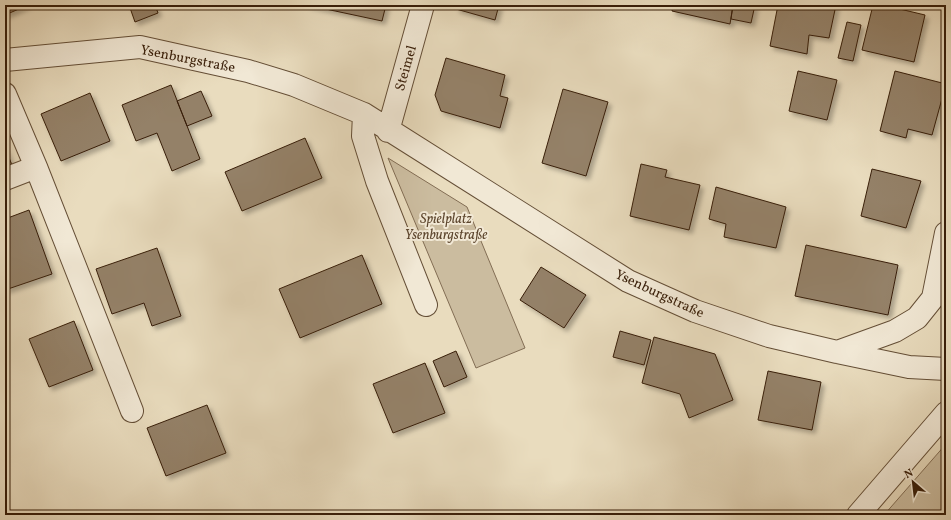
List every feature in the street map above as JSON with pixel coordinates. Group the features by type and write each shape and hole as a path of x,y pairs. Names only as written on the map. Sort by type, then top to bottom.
{"street":[{"name":"Steimel","path":"388,131 423,5"},
{"name":"Ysenburgstraße","path":"5,60 140,47 248,71 294,85 364,114 388,131 628,281 695,311 769,336 837,352 910,367 946,369"},
{"path":"5,94 36,167 132,411"},
{"path":"364,114 363,136 377,181 426,305"},
{"path":"5,179 36,167"},
{"path":"837,352 895,331 917,318 933,298 946,232"},
{"path":"858,515 946,413"}],"green space":[{"name":"Spielplatz Ysenburgstraße","path":"388,158 467,207 525,348 476,368"},
{"path":"946,444 946,515 884,515"}],"building":[{"path":"5,5 28,5 5,15"},
{"path":"129,5 155,5 158,13 135,22"},
{"path":"307,5 386,5 382,21"},
{"path":"457,5 499,5 495,20 456,9"},
{"path":"673,5 733,5 730,24 672,11"},
{"path":"733,5 755,5 751,23 731,19"},
{"path":"778,5 836,5 829,38 809,35 807,54 770,46"},
{"path":"873,5 883,5 925,15 914,62 862,50"},
{"path":"847,22 861,25 853,61 838,58"},
{"path":"446,58 505,75 500,96 508,98 500,128 441,111 435,95"},
{"path":"798,71 837,80 827,120 789,111"},
{"path":"895,71 946,84 932,135 908,129 906,138 880,131"},
{"path":"171,85 200,159 172,171 157,133 136,141 122,105"},
{"path":"563,89 608,102 586,176 542,163"},
{"path":"201,91 212,116 187,126 177,101"},
{"path":"90,93 110,141 61,161 41,114"},
{"path":"305,138 322,178 242,211 225,172"},
{"path":"5,148 12,165 5,167"},
{"path":"641,164 667,170 665,177 700,185 689,230 630,216"},
{"path":"872,169 921,181 906,228 861,216"},
{"path":"716,187 786,207 776,248 724,237 726,224 709,219"},
{"path":"29,210 52,274 5,290 5,219"},
{"path":"806,245 898,265 888,315 795,296"},
{"path":"157,248 181,316 152,326 144,303 112,314 96,269"},
{"path":"362,255 382,304 300,338 279,289"},
{"path":"541,267 586,295 564,328 520,300"},
{"path":"74,321 93,370 49,387 29,339"},
{"path":"620,331 651,340 644,365 613,357"},
{"path":"654,337 715,354 733,400 689,418 680,394 642,383"},
{"path":"456,351 467,377 444,387 433,361"},
{"path":"425,363 445,413 393,433 373,384"},
{"path":"768,371 821,382 812,430 758,420"},
{"path":"207,405 226,453 166,476 147,428"}]}
